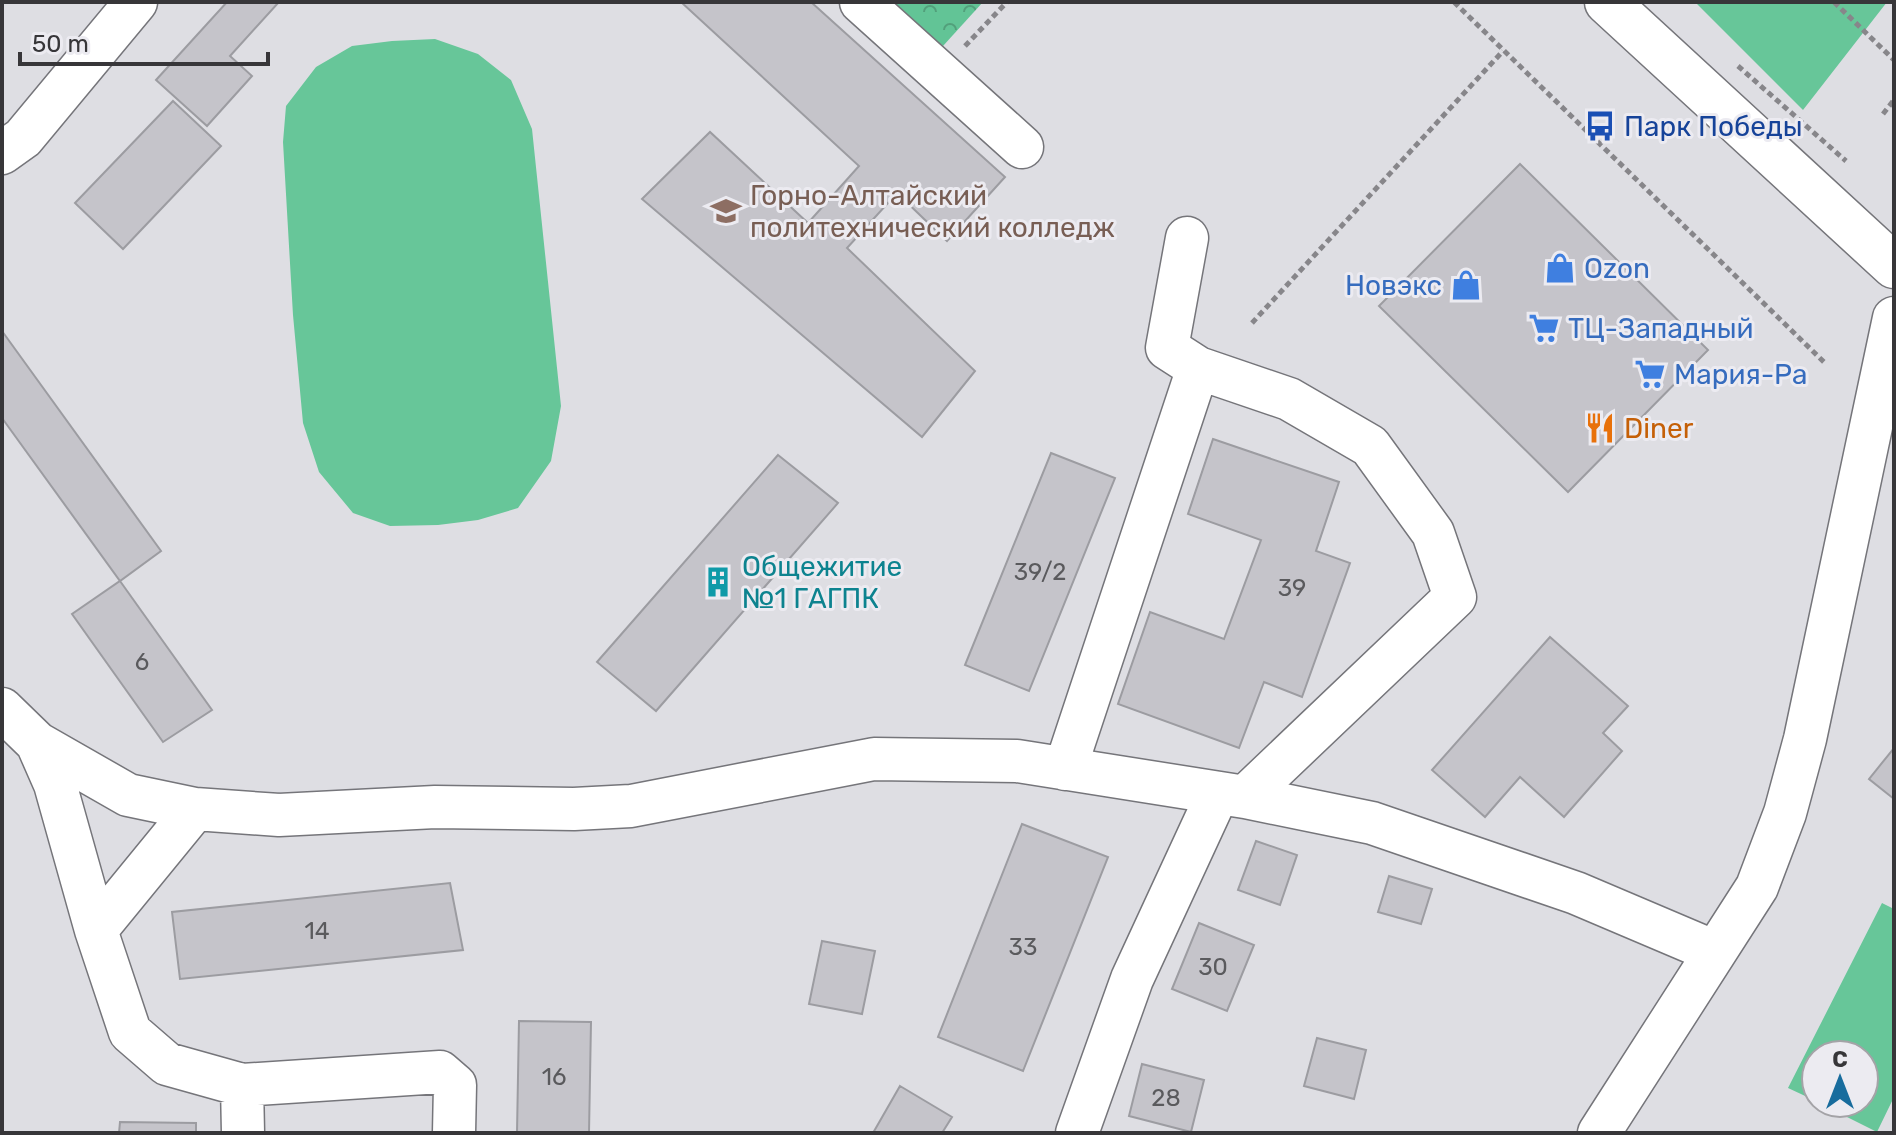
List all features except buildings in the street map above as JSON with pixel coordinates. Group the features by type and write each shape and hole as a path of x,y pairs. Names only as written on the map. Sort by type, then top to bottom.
{"main road":[{"path":"1607,2 1894,266"}],"street":[{"path":"2,153 23,138 136,2"},
{"path":"861,2 1022,147"},
{"path":"1077,1133 1132,979 1231,795 1455,597 1433,533 1370,446 1289,399 1198,368 1167,348 1187,238"},
{"path":"1599,1133 1757,887 1785,813 1805,739 1894,318"},
{"path":"1065,769 1198,368"},
{"path":"2,709 37,743 128,795 195,809 279,815 435,807 574,809 631,806 874,759 1017,761 1231,795 1372,823 1576,893 1715,952"},
{"path":"37,743 55,784 96,930 130,1032 167,1064 242,1085 440,1072 455,1085 454,1133"},
{"path":"96,930 195,809"},
{"path":"242,1085 243,1133"}],"path":[{"path":"939,72 1007,2"},
{"path":"1454,2 1826,364"},
{"path":"1834,2 1894,60"},
{"path":"1252,323 1503,51"},
{"path":"1738,65 1846,161"},
{"path":"1883,114 1894,100"}],"green space":[{"path":"890,2 983,2 943,46"},
{"name":"Парк Победы","path":"1695,2 1887,2 1803,110"},
{"path":"435,39 478,54 511,80 532,129 561,406 551,461 518,508 478,520 390,526 353,513 319,472 303,423 283,142 286,106 316,67 352,46"},
{"path":"1882,903 1894,909 1894,1097 1877,1132 1851,1119 1880,1119 1880,1039 1813,1039"},
{"path":"1800,1064 1800,1094 1788,1088"}],"place":[{"name":"Парк Победы","path":"1600,126"},
{"name":"Горно-Алтайский политехнический колледж","path":"726,211"},
{"name":"Ozon","path":"1560,268"},
{"name":"Новэкс","path":"1466,285"},
{"name":"ТЦ-Западный","path":"1544,328"},
{"name":"Мария-Ра","path":"1650,374"},
{"name":"Diner","path":"1600,428"},
{"name":"Общежитие №1 ГАГПК","path":"718,582"}]}
